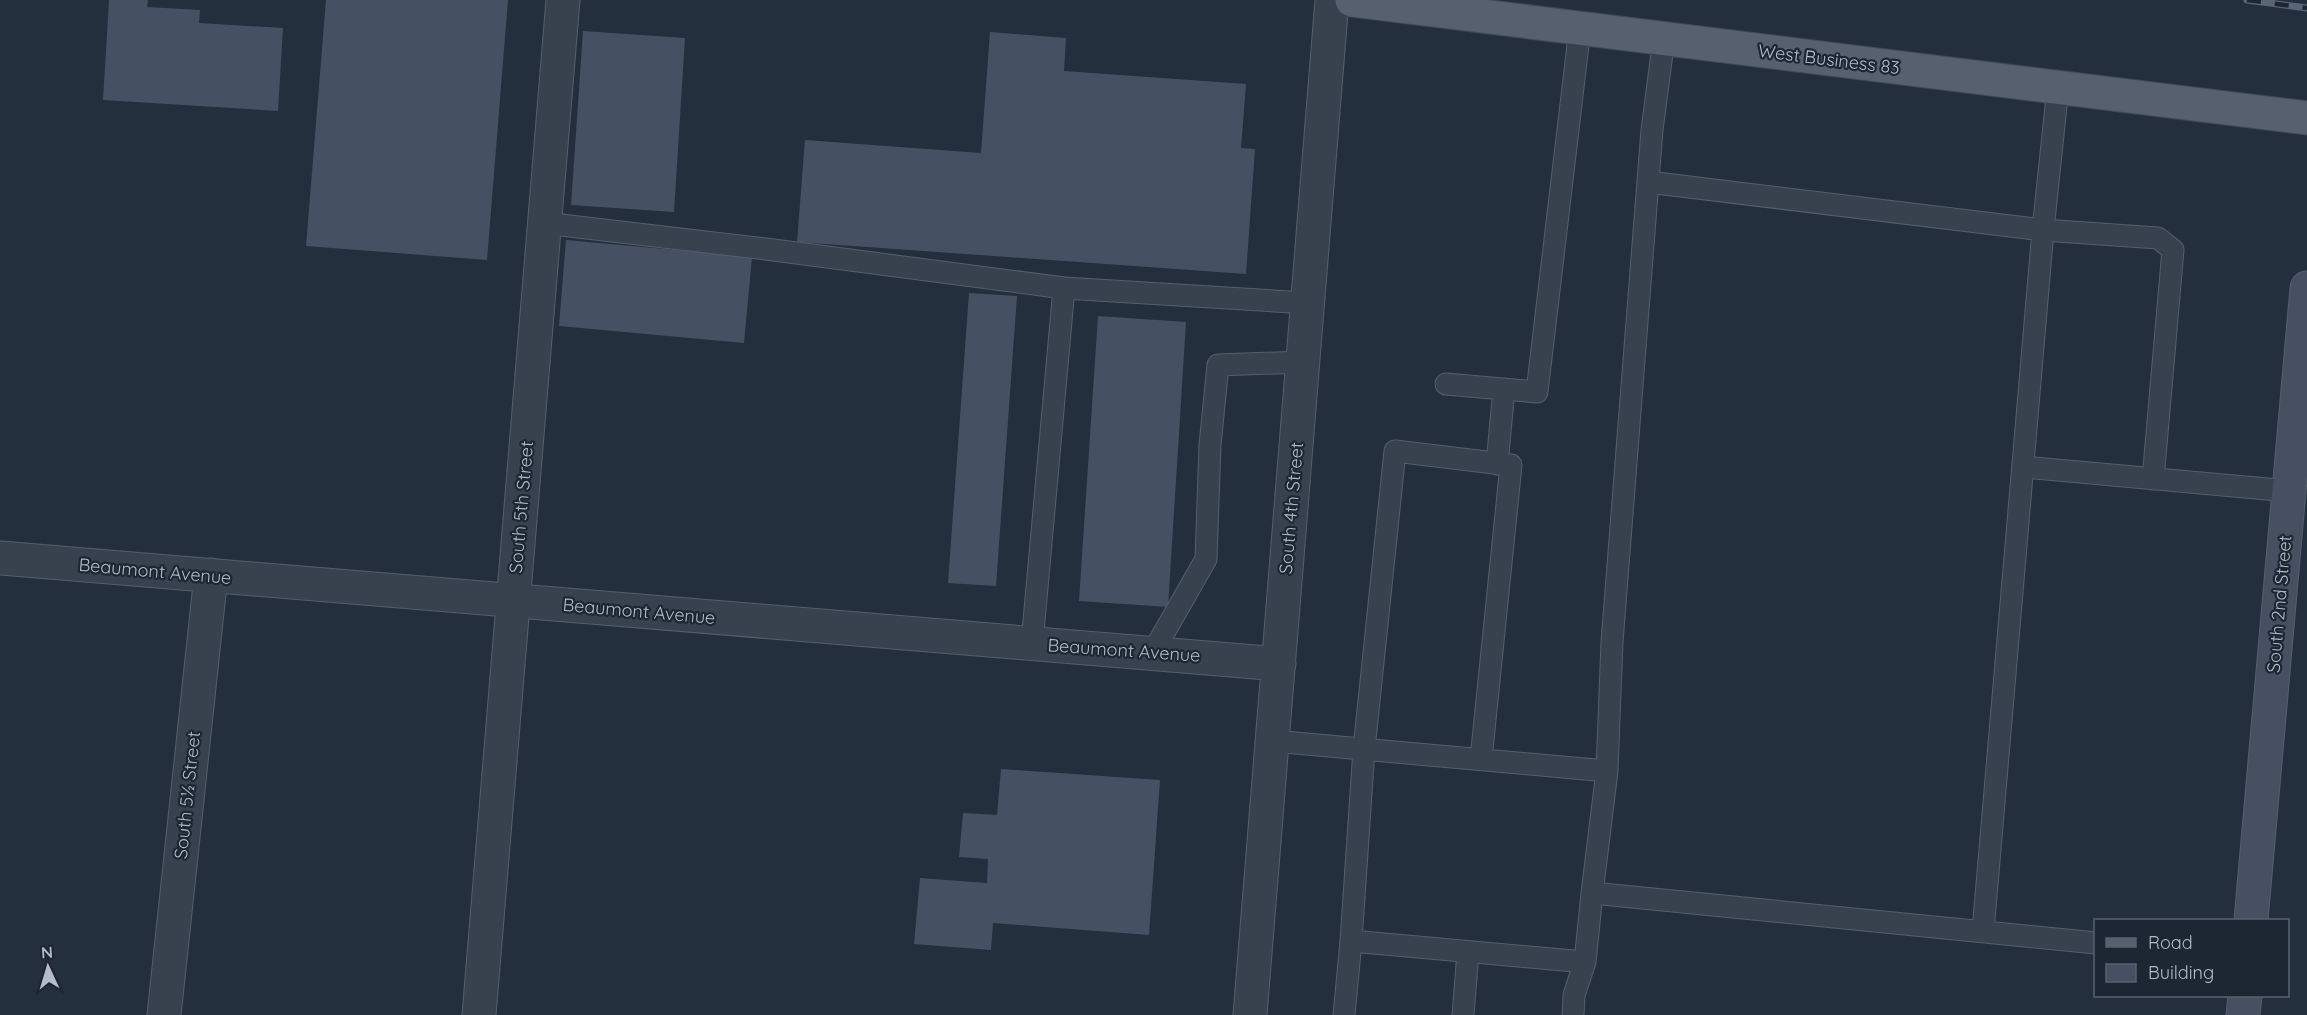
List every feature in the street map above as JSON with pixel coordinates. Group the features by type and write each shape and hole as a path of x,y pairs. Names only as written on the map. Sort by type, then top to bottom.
{"main road":[{"name":"West Business 83","path":"1352,0 2307,118"},
{"name":"South 2nd Street","path":"2251,919 2307,288"},
{"path":"2243,1015 2245,997"}],"street":[{"name":"South 5th Street","path":"479,1015 563,0"},
{"name":"South 4th Street","path":"1250,1015 1332,0"},
{"name":"Beaumont Avenue","path":"0,558 1279,664"},
{"name":"South 5½ Street","path":"164,1015 211,575"}],"lane":[{"path":"1446,384 1537,392 1580,28"},
{"path":"1572,1015 1574,995 1585,962 1607,771 1612,642 1648,182 1664,38"},
{"path":"1983,931 2043,230 2058,87"},
{"path":"1648,182 2043,230 2158,238 2173,250 2153,479"},
{"path":"544,223 1064,288 1307,303"},
{"path":"1032,644 1064,288"},
{"path":"1153,652 1206,559 1210,445 1218,365 1303,362"},
{"path":"1497,464 1504,389"},
{"path":"1344,1015 1364,749 1395,451 1511,465 1481,759"},
{"path":"2023,467 2289,491"},
{"path":"1273,741 1607,771"},
{"path":"1592,893 2094,943"},
{"path":"1351,941 1585,962"},
{"path":"1463,1015 1468,952"}],"building":[{"path":"109,0 148,0 147,7 200,10 199,23 283,28 278,111 103,100"},
{"path":"326,0 508,0 487,260 306,246"},
{"path":"583,31 685,38 674,212 571,205"},
{"path":"990,32 1066,38 1064,71 1246,84 1241,148 1255,149 1246,274 797,242 805,140 981,153"},
{"path":"566,240 752,257 744,343 559,326"},
{"path":"969,293 1017,296 996,586 948,583"},
{"path":"1098,316 1186,322 1168,607 1079,601"},
{"path":"1001,769 1160,780 1149,935 993,923 991,950 914,944 920,878 987,883 988,859 959,857 963,813 997,815"}],"railway":[{"path":"2247,0 2307,8"}]}
